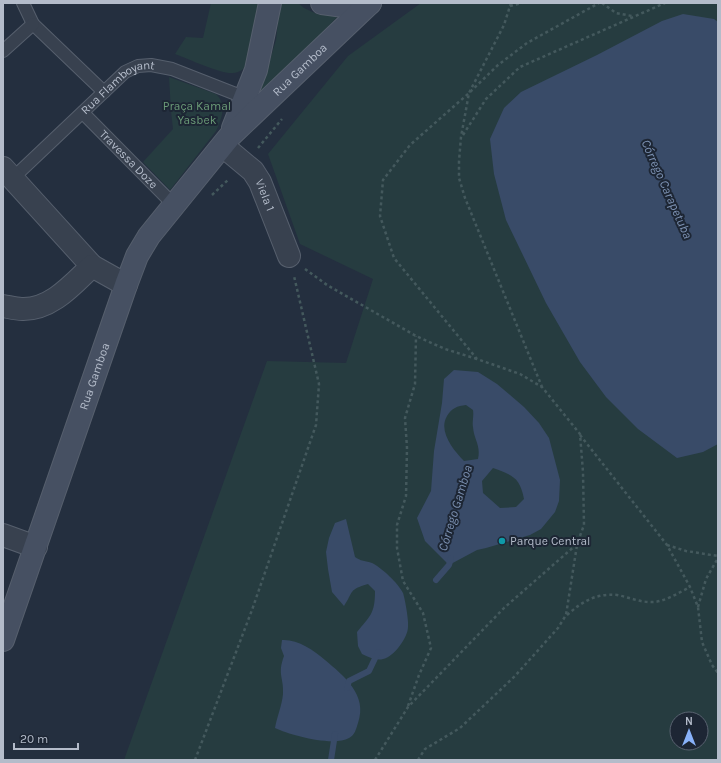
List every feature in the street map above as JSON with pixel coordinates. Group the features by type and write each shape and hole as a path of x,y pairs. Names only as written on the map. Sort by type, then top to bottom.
{"main road":[{"name":"Rua Gamboa","path":"226,141 246,98 256,70 270,3"},
{"path":"322,3 344,6 370,3"},
{"name":"Rua Gamboa","path":"3,640 137,256 149,236 226,141 370,3"}],"street":[{"name":"Viela 1","path":"226,141 253,171 260,182 289,256"},
{"path":"8,173 92,266 126,285"},
{"path":"3,306 22,310 40,306 61,295 92,266"},
{"path":"3,535 36,547"}],"lane":[{"path":"23,3 33,24 104,92"},
{"path":"3,51 33,24"},
{"name":"Rua Flamboyant","path":"8,173 82,113 125,72 138,66 151,65 172,69 246,98"},
{"name":"Travessa Doze","path":"82,113 174,205"}],"path":[{"path":"522,3 511,4 504,25 469,93 461,137 459,178 465,198 542,387 667,545 690,587 698,607 702,642 712,665 718,673"},
{"path":"477,359 394,258 380,216 383,180 410,145 469,93 498,65 527,43 599,3"},
{"path":"602,3 616,13 633,16"},
{"path":"461,137 486,99 520,67 664,3"},
{"path":"289,256 327,285 416,336 445,349 520,374 542,387"},
{"path":"195,760 252,610 316,425 319,384 289,256"},
{"path":"408,707 419,675 431,648 423,613 403,581 397,548 397,525 406,496 407,448 405,418 415,384 416,336"},
{"path":"566,615 577,544 584,525 583,472 580,434"},
{"path":"375,760 408,707 504,608 577,544"},
{"path":"667,545 686,551 718,557 706,580 698,607"},
{"path":"418,760 425,749 460,728 515,676 558,628 566,615 582,601 596,596 616,595 651,602 664,599 690,587"}],"green space":[{"path":"211,3 259,3 247,66 241,71 227,73 204,66 175,54 186,37 203,38"},
{"path":"280,3 298,3 304,8 317,14 328,15 342,12 258,99 276,40"},
{"name":"Parque Central","path":"421,3 718,3 718,760 124,760 267,361 346,363 373,279 300,244 268,154 348,56"},
{"name":"Praça Kamal Yasbek","path":"169,77 216,94 222,107 222,117 216,131 170,190 143,162 173,129"}],"water":[{"name":"Córrego Carapetuba","path":"683,14 714,19 718,22 718,444 703,452 677,458 638,429 606,397 580,362 546,303 506,220 494,174 490,139 504,108 521,92 662,21"},
{"path":"454,370 478,372 497,384 524,407 539,423 549,438 560,480 559,501 555,512 541,529 530,535 477,550 449,565 425,541 417,518 431,491 434,451 442,403 444,379","holes":["466,405 473,410 473,427 479,454 478,459 464,461 451,446 444,428 447,416 451,411 457,407","493,468 510,475 520,486 524,499 516,507 500,508 483,493 482,481"]},
{"path":"346,519 355,557 372,563 380,568 397,585 404,596 408,620 406,636 392,655 383,659 375,659 362,654 358,646 357,632 373,610 375,591 368,584 357,588 352,592 344,606 332,592 326,552 329,538 335,523"},
{"path":"282,640 294,641 311,649 340,673 352,687 360,704 360,713 356,730 351,737 342,740 323,741 301,737 275,728 283,694 281,668 284,656 281,648"}],"waterway":[{"name":"Córrego Gamboa","path":"436,580 449,565 451,558"},
{"name":"Córrego Gamboa","path":"347,688 349,681 369,671 378,652"},
{"name":"Córrego Gamboa","path":"331,760 335,734"}],"place":[{"name":"Parque Central","path":"502,541"}]}
